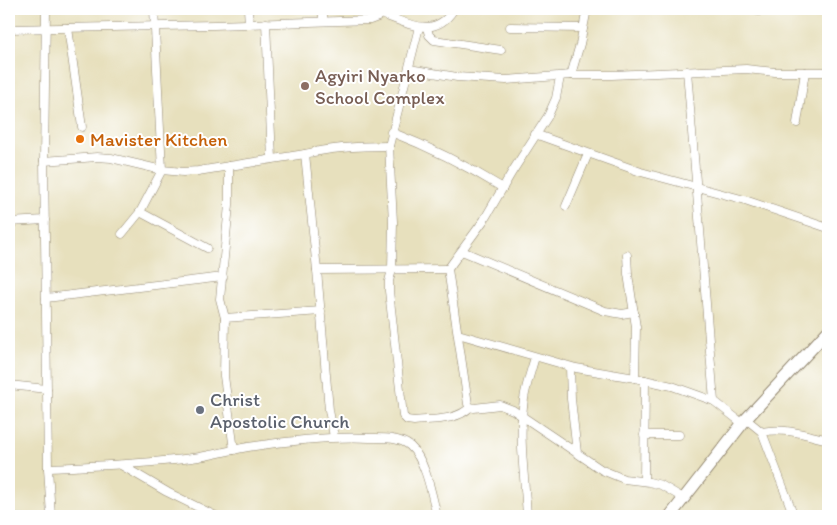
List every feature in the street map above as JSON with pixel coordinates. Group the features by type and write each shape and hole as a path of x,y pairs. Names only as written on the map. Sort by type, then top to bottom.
{"main road":[{"path":"670,516 744,421 828,331"}],"street":[{"path":"46,9 44,161 48,468 51,516"},
{"path":"122,234 140,212 162,170 154,9"},
{"path":"248,9 249,24"},
{"path":"323,9 323,21"},
{"path":"9,29 370,20 378,17 382,11 423,27 440,24 454,9"},
{"path":"571,74 580,44 587,9"},
{"path":"746,9 759,11 766,9"},
{"path":"266,23 272,159"},
{"path":"423,27 434,40 501,50"},
{"path":"423,27 409,69 391,132 389,146 394,222 389,291 403,416 407,420 414,422 458,416 465,413 470,407"},
{"path":"510,27 582,28"},
{"path":"68,28 82,126"},
{"path":"409,69 477,79 506,80 560,77 571,74 612,75 687,71 828,72"},
{"path":"687,71 714,401"},
{"path":"797,123 805,72"},
{"path":"470,407 468,404 448,269 484,220 553,108 560,77"},
{"path":"391,132 437,151 503,188"},
{"path":"536,134 642,172 788,213 828,228"},
{"path":"44,161 104,158 162,170 183,172 305,154 328,148 389,146"},
{"path":"305,154 334,438"},
{"path":"566,206 588,154"},
{"path":"229,166 229,205 220,299 225,318 224,376 234,450"},
{"path":"140,212 207,248"},
{"path":"9,222 45,220"},
{"path":"462,252 600,309 615,313 634,312"},
{"path":"627,255 636,327 636,378"},
{"path":"318,270 448,269"},
{"path":"46,298 223,277"},
{"path":"225,318 321,311"},
{"path":"458,334 570,367 672,386 714,401 762,432 794,516"},
{"path":"527,516 522,415 526,389 535,357"},
{"path":"570,367 571,399 577,454"},
{"path":"644,481 645,380"},
{"path":"9,385 47,389"},
{"path":"470,407 500,405 506,407 522,415 577,454 615,477 661,485 683,498"},
{"path":"762,432 770,430 793,432 828,440"},
{"path":"644,435 679,435"},
{"path":"48,468 121,465 194,458 294,441 334,438 388,438 399,440 410,446 419,459 429,484 437,516"},
{"path":"121,465 166,492 216,516"}],"waterway":[{"path":"9,514 33,516"}],"place":[{"name":"Agyiri Nyarko School Complex","path":"305,86"},
{"name":"Mavister Kitchen","path":"80,139"},
{"name":"Christ Apostolic Church","path":"200,410"}]}
